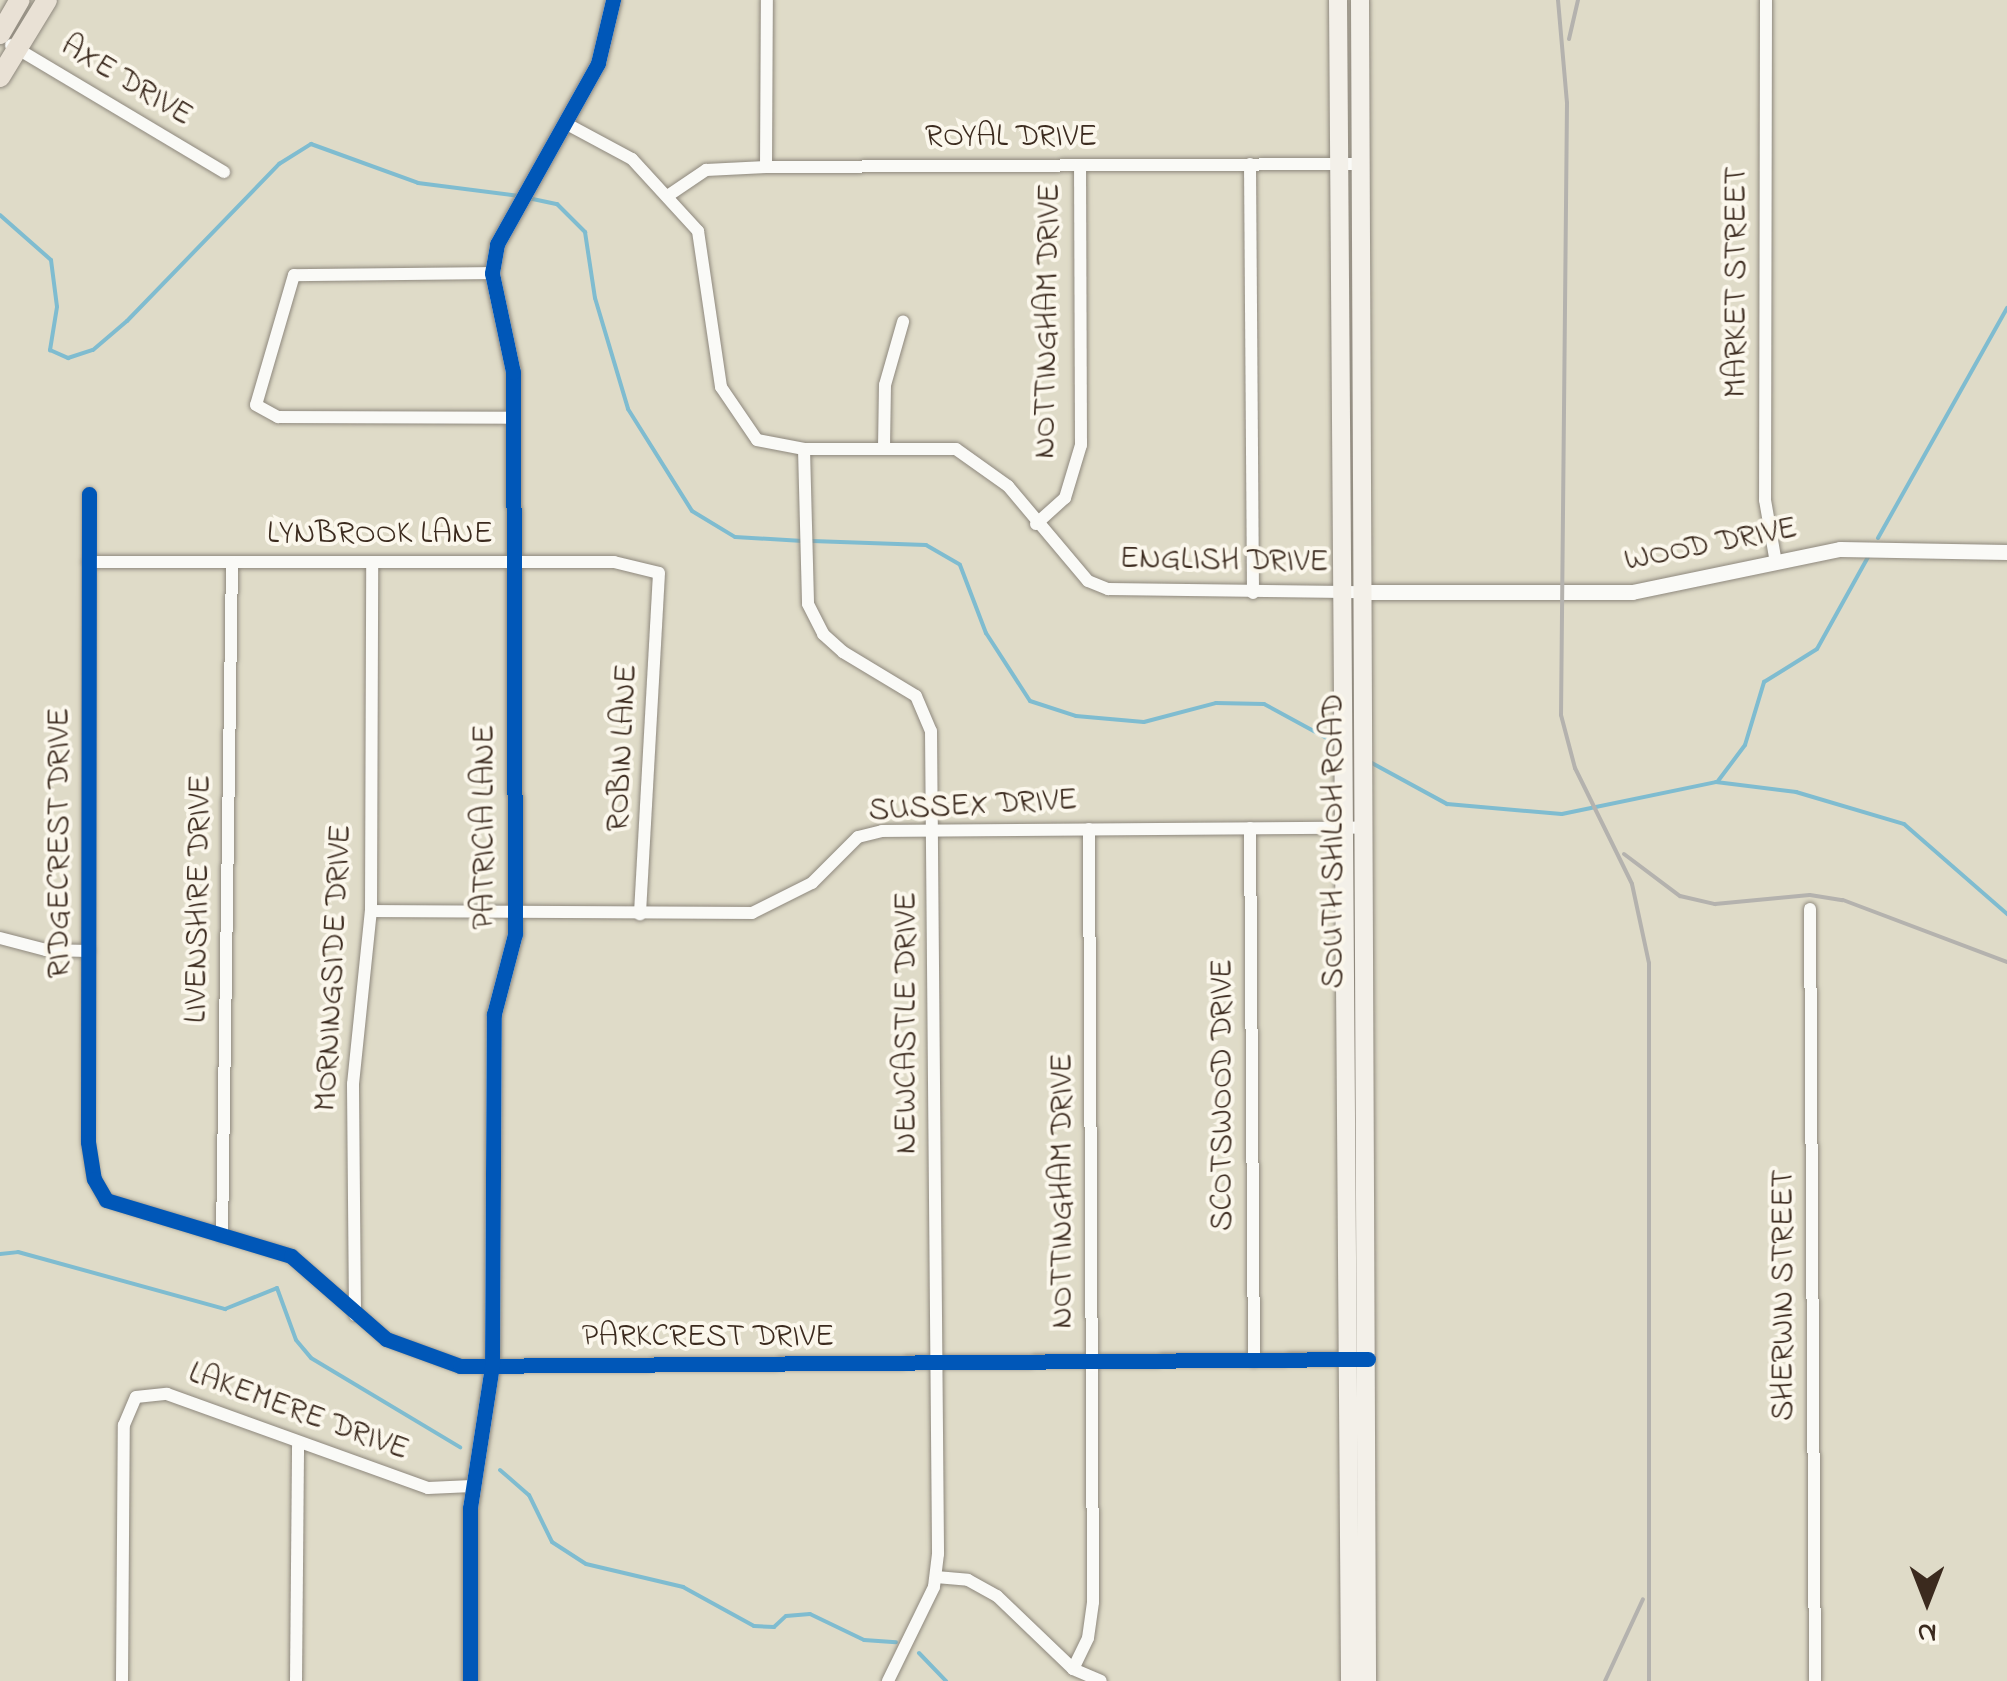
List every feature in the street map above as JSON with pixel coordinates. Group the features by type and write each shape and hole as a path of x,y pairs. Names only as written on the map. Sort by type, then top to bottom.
{"main road":[{"path":"6,40 33,24 48,0"},
{"name":"SOUTH SHILOH ROAD","path":"1338,0 1340,828 1350,1681"},
{"name":"SOUTH SHILOH ROAD","path":"1360,0 1367,1681"},
{"path":"0,77 12,4"}],"street":[{"path":"514,418 278,417 264,414 256,390 294,275 492,273 497,244 598,63 613,0"},
{"path":"766,167 767,0"},
{"name":"MARKET STREET","path":"1766,0 1765,500 1776,563"},
{"name":"AXE DRIVE","path":"12,4 33,24"},
{"name":"AXE DRIVE","path":"6,40 224,172"},
{"name":"ENGLISH DRIVE","path":"564,123 632,159 698,231 721,387 757,440 804,449 956,449 996,476 1088,581 1108,589 1365,592"},
{"name":"NOTTINGHAM DRIVE","path":"1036,524 1065,498 1081,445 1080,164"},
{"path":"1250,164 1253,593"},
{"name":"ROYAL DRIVE","path":"669,195 706,170 766,167 1360,164"},
{"name":"PATRICIA LANE","path":"470,1681 472,1486 492,1366 494,1014 510,964 515,913 514,372 492,273"},
{"path":"884,448 886,385 904,322"},
{"name":"NEWCASTLE DRIVE","path":"804,449 803,543 808,604 822,634 859,663 898,680 927,715 934,830 936,1577 907,1650 888,1681"},
{"name":"RIDGECREST DRIVE","path":"89,494 88,1142 98,1190"},
{"name":"WOOD DRIVE","path":"1365,592 1632,592 1867,547 2007,552"},
{"name":"LYNBROOK LANE","path":"88,562 638,564 658,573 660,584"},
{"name":"LIVENSHIRE DRIVE","path":"222,1236 232,563"},
{"name":"MORNINGSIDE DRIVE","path":"355,1316 354,1084 371,911 372,563"},
{"name":"ROBIN LANE","path":"640,914 660,584"},
{"name":"NOTTINGHAM DRIVE","path":"1072,1670 1092,1622 1089,828"},
{"name":"SCOTSWOOD DRIVE","path":"1250,828 1254,1362"},
{"name":"SUSSEX DRIVE","path":"371,911 752,913 812,883 858,836 934,830 1364,828"},
{"name":"SHERWIN STREET","path":"1810,909 1815,1681"},
{"path":"0,938 46,950 88,951"},
{"name":"PARKCREST DRIVE","path":"98,1190 125,1209 290,1256 355,1316 414,1354 492,1366 1368,1359"},
{"name":"LAKEMERE DRIVE","path":"122,1681 124,1425 136,1397 167,1394 428,1488 472,1486"},
{"path":"296,1681 298,1444"},
{"path":"936,1577 968,1580 997,1596 1072,1670 1101,1681"}],"waterway":[{"path":"0,215 51,260 57,307 50,350 68,358 93,350 127,321 279,164 311,144 418,183 519,196"},
{"path":"528,198 557,204 585,232 595,298 628,409 692,511 735,537 803,541"},
{"path":"1878,538 2007,308"},
{"path":"812,541 926,545 960,565 986,633 1030,701 1076,716 1144,722 1216,703 1264,704 1334,742"},
{"path":"1718,781 1745,745 1764,682 1817,649 1868,557"},
{"path":"1370,762 1447,804 1562,814 1716,782 1796,792 1904,824 2007,914"},
{"path":"0,1254 18,1252 225,1309 277,1288 296,1340 311,1358 460,1447"},
{"path":"500,1470 529,1495 552,1542 586,1564 683,1587 754,1626 774,1627 786,1616 810,1614 864,1640 896,1642"},
{"path":"919,1653 946,1681"}],"railway":[{"path":"1558,0 1567,103 1561,715 1575,768 1632,884 1649,963 1649,1681"},
{"path":"1569,39 1578,0"},
{"path":"1624,854 1680,896 1715,904 1810,895 1843,900 2007,962"},
{"path":"1605,1681 1643,1599"}],"cycle path":[{"path":"470,1681 470,1508 492,1366 494,1014 515,934 513,372 492,273 497,244 598,63 613,0"},
{"path":"89,494 88,1142 94,1179 106,1200 291,1256 386,1339 460,1366 1368,1359"}]}
